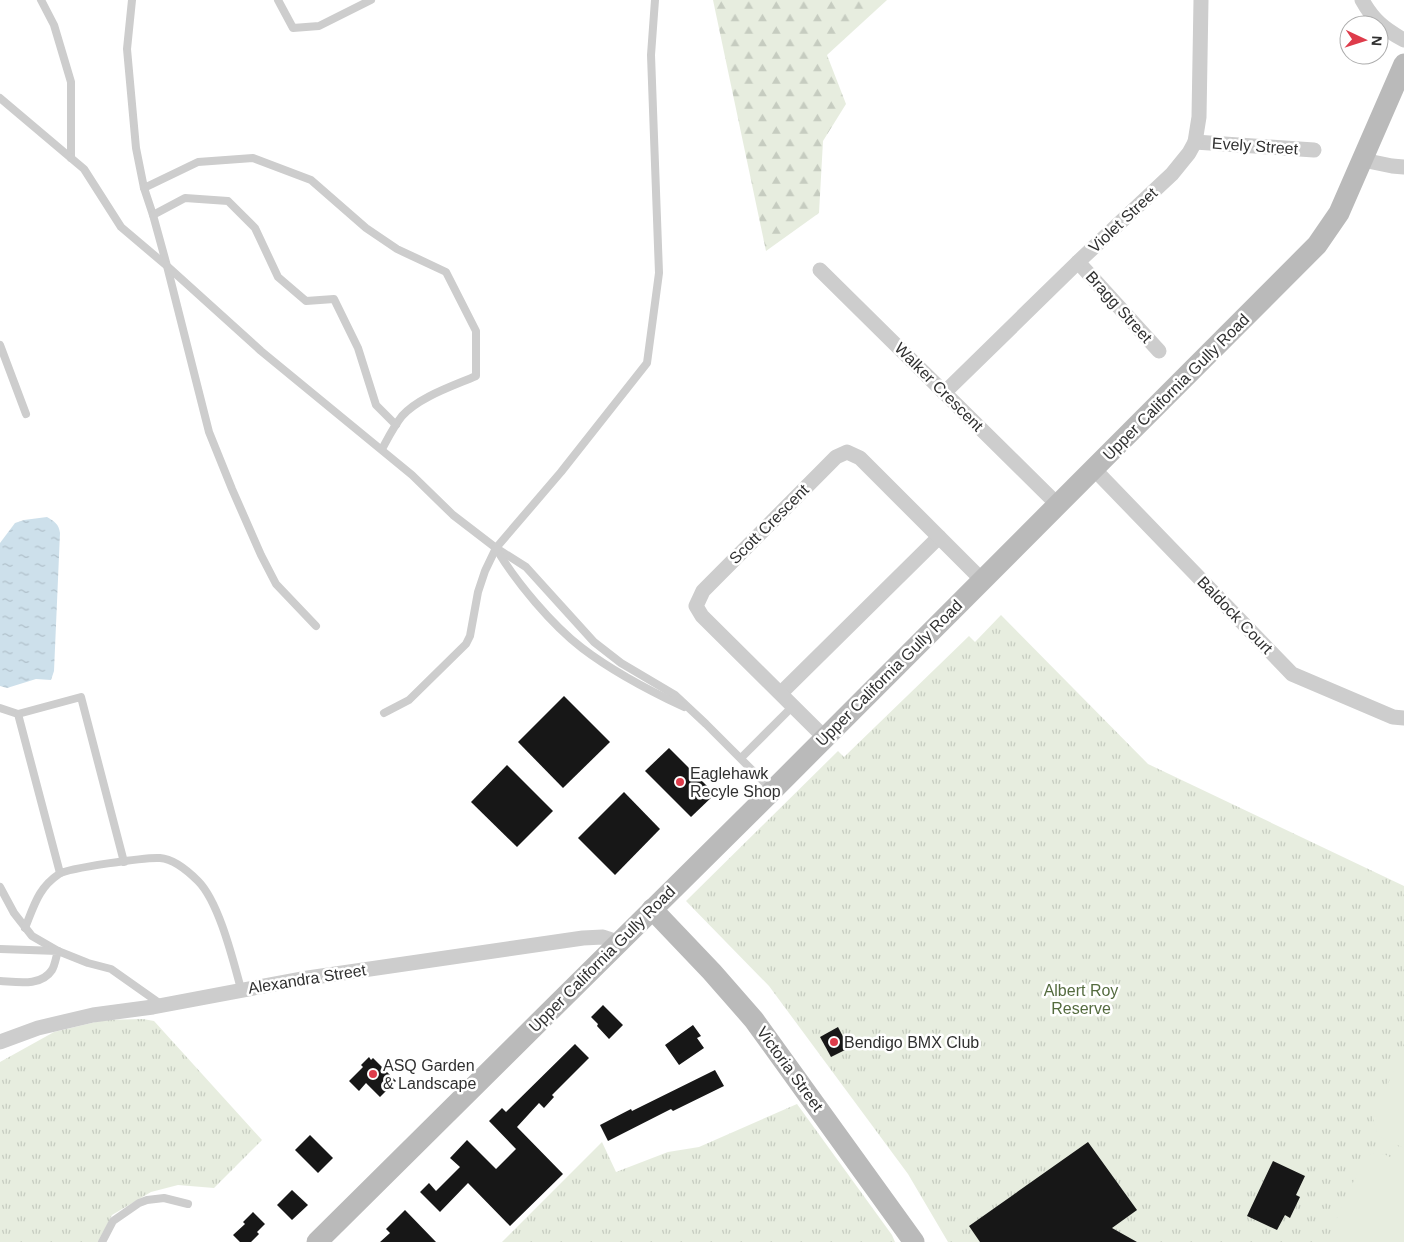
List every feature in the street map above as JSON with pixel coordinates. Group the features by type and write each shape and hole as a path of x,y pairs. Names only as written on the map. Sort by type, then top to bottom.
{"street":[{"name":"Violet Street","path":"944,393 1182,163 1195,142 1199,118 1201,0"},
{"path":"1362,0 1370,14 1380,25 1404,40"},
{"name":"Upper California Gully Road","path":"316,1242 773,790 1317,245 1339,213 1404,64"},
{"name":"Evely Street","path":"1195,142 1314,150"},
{"path":"1363,160 1404,167"},
{"name":"Bragg Street","path":"1078,262 1159,351"},
{"name":"Walker Crescent","path":"820,270 1058,505"},
{"name":"Scott Crescent","path":"825,738 702,616 696,606 703,591 836,458 847,452 860,458 982,580"},
{"name":"Baldock Court","path":"1094,469 1292,674 1393,717 1404,718"},
{"path":"781,694 938,537"},
{"name":"Victoria Street","path":"652,909 712,972 754,1020 914,1242"},
{"name":"Alexandra Street","path":"0,1042 38,1028 66,1021 242,989 583,938 603,937 618,942"}],"lane":[{"path":"41,0 54,25 72,82 71,158"},
{"path":"132,0 127,48 136,148 144,188 154,215 209,432 260,555 276,584 316,626"},
{"path":"278,0 293,28 319,26 371,0"},
{"path":"384,713 409,700 466,644 470,636 478,592 496,548 561,472 647,363 659,273 651,54 655,0"},
{"path":"0,98 84,170 121,227 261,351 382,449 453,515 496,548 526,567 584,632 603,650 675,695 773,790"},
{"path":"144,188 198,162 253,158 310,180 366,228 397,249 446,272 476,331 476,376 430,396 403,415 382,449"},
{"path":"154,215 185,198 228,202 255,228 278,277 306,301 334,299 358,348 376,405 396,426"},
{"path":"0,345 26,414"},
{"path":"496,548 509,571 580,647 660,696 690,709"},
{"path":"0,708 18,714 81,698 124,862"},
{"path":"741,758 793,706"},
{"path":"18,714 60,874"},
{"path":"25,928 39,892 60,874 124,862 160,858 175,863 199,882 219,918 242,989"},
{"path":"0,887 14,913 32,936 58,951 88,963 111,969 162,1005"},
{"path":"0,949 58,951"},
{"path":"0,981 36,982 40,980 52,970 58,951"},
{"path":"102,1242 113,1221 139,1203 164,1198 188,1204"}],"green space":[{"path":"713,0 887,0 827,55 846,104 823,141 819,213 766,251"},
{"name":"Albert Roy Reserve","path":"1001,615 1148,764 1404,886 1404,1242 948,1242 908,1174 769,986 686,901 838,751 844,757 969,636 975,642"},
{"path":"143,1019 154,1021 262,1140 214,1188 178,1185 151,1192 112,1215 98,1242 0,1242 0,1062 54,1032 104,1020"},
{"path":"1404,1047 1404,1148 1380,1137 1373,1118"},
{"path":"797,1104 892,1235 895,1242 502,1242 602,1142 616,1172 668,1152 699,1147"},
{"path":"1376,1153 1386,1155 1404,1164 1404,1242 1326,1242 1361,1165 1370,1155"}],"water":[{"path":"47,517 56,523 60,533 54,671 51,680 36,679 7,688 0,686 0,543 15,523"}],"building":[{"path":"564,696 610,742 563,788 518,742"},
{"path":"669,748 715,794 691,817 645,771"},
{"path":"507,765 553,811 517,847 471,802"},
{"path":"624,792 660,829 615,875 578,838"},
{"path":"603,1005 623,1025 609,1039 591,1017"},
{"path":"693,1025 701,1036 697,1038 704,1048 679,1065 665,1045"},
{"name":"Bendigo BMX Club","path":"838,1027 849,1048 831,1057 820,1037"},
{"path":"575,1044 589,1058 552,1095 554,1097 544,1108 539,1103 517,1127 563,1174 510,1226 468,1183 440,1212 420,1192 429,1183 436,1191 460,1167 450,1158 467,1140 496,1169 516,1149 489,1121 502,1108 506,1112"},
{"name":"ASQ Garden & Landscape","path":"369,1057 371,1060 373,1058 396,1081 380,1097 366,1083 359,1091 349,1081 363,1067 361,1065"},
{"path":"715,1070 724,1086 673,1111 671,1109 608,1141 600,1125"},
{"path":"310,1135 333,1158 318,1173 295,1150"},
{"path":"1088,1142 1137,1210 1112,1228 1137,1242 980,1242 969,1226"},
{"path":"1273,1161 1305,1176 1296,1195 1300,1197 1290,1218 1285,1215 1277,1230 1247,1216"},
{"path":"292,1190 308,1205 292,1220 277,1205"},
{"path":"405,1210 436,1242 380,1242 390,1233 386,1229"},
{"path":"253,1212 265,1224 251,1242 240,1242 233,1235 245,1224 243,1222"}],"place":[{"name":"Eaglehawk Recyle Shop","path":"680,782"},
{"name":"Bendigo BMX Club","path":"834,1042"},
{"name":"ASQ Garden & Landscape","path":"373,1074"}]}
